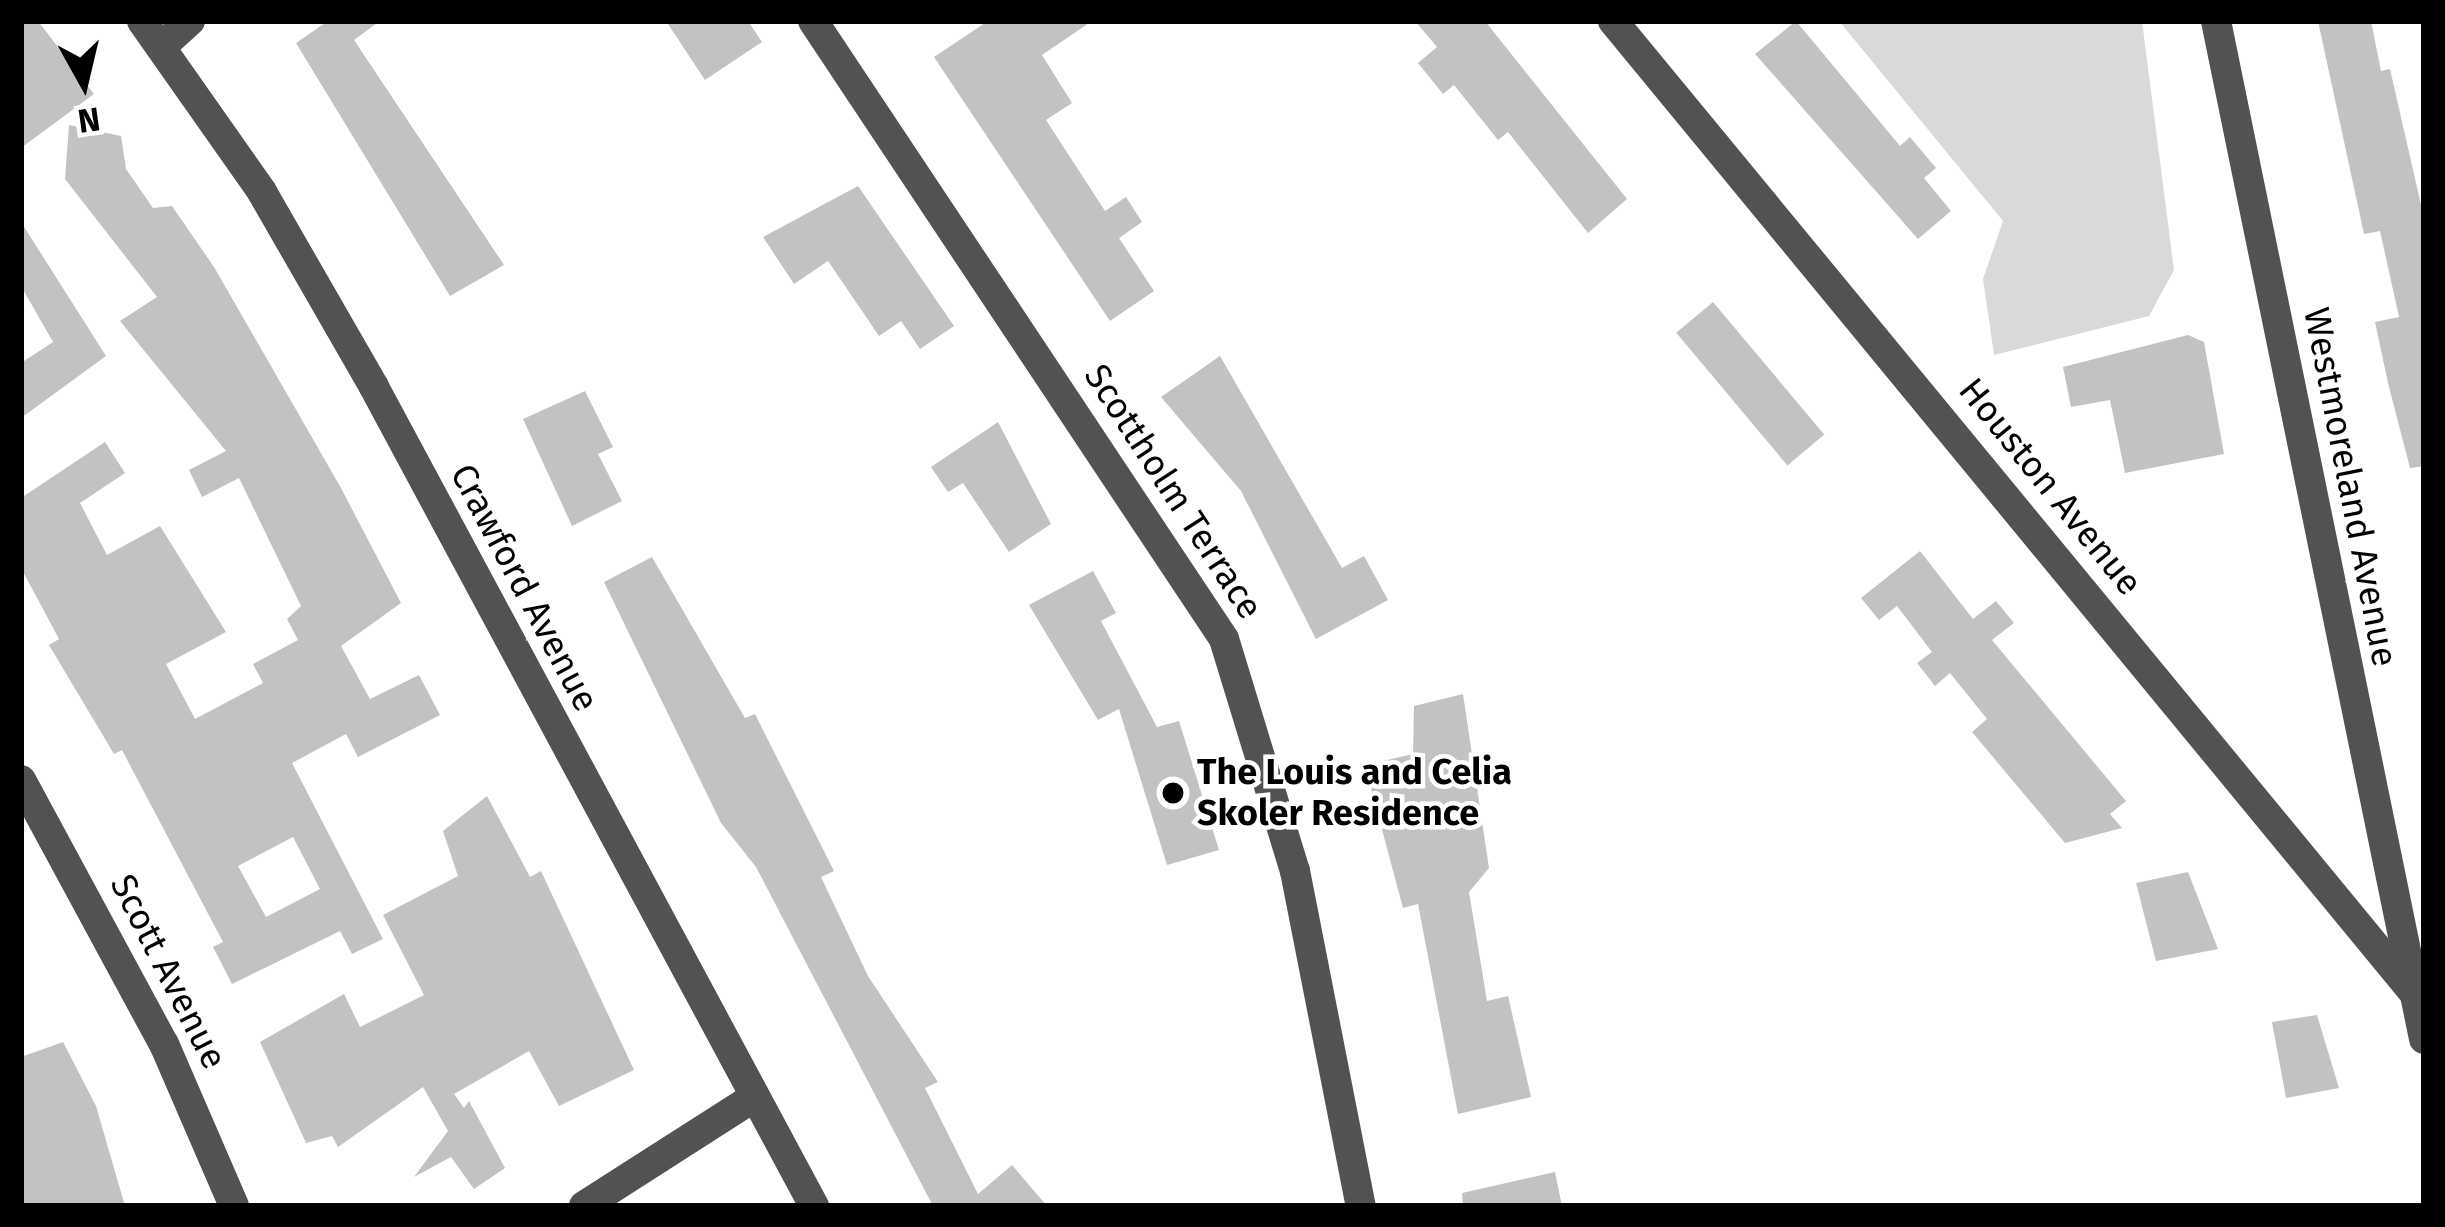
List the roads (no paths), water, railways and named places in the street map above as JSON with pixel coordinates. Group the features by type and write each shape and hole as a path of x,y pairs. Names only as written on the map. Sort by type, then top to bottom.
{"street":[{"name":"Crawford Avenue","path":"142,21 262,193 374,387 748,1100 814,1206"},
{"path":"161,47 190,21"},
{"name":"Scottholm Terrace","path":"813,21 1224,640 1295,871 1360,1206"},
{"name":"Houston Avenue","path":"1613,21 2420,1000"},
{"name":"Westmoreland Avenue","path":"2216,21 2420,1000 2424,1039"},
{"name":"Scott Avenue","path":"21,780 164,1044 234,1206"},
{"path":"584,1206 748,1100"}],"place":[{"name":"The Louis and Celia Skoler Residence","path":"1173,793"}]}
